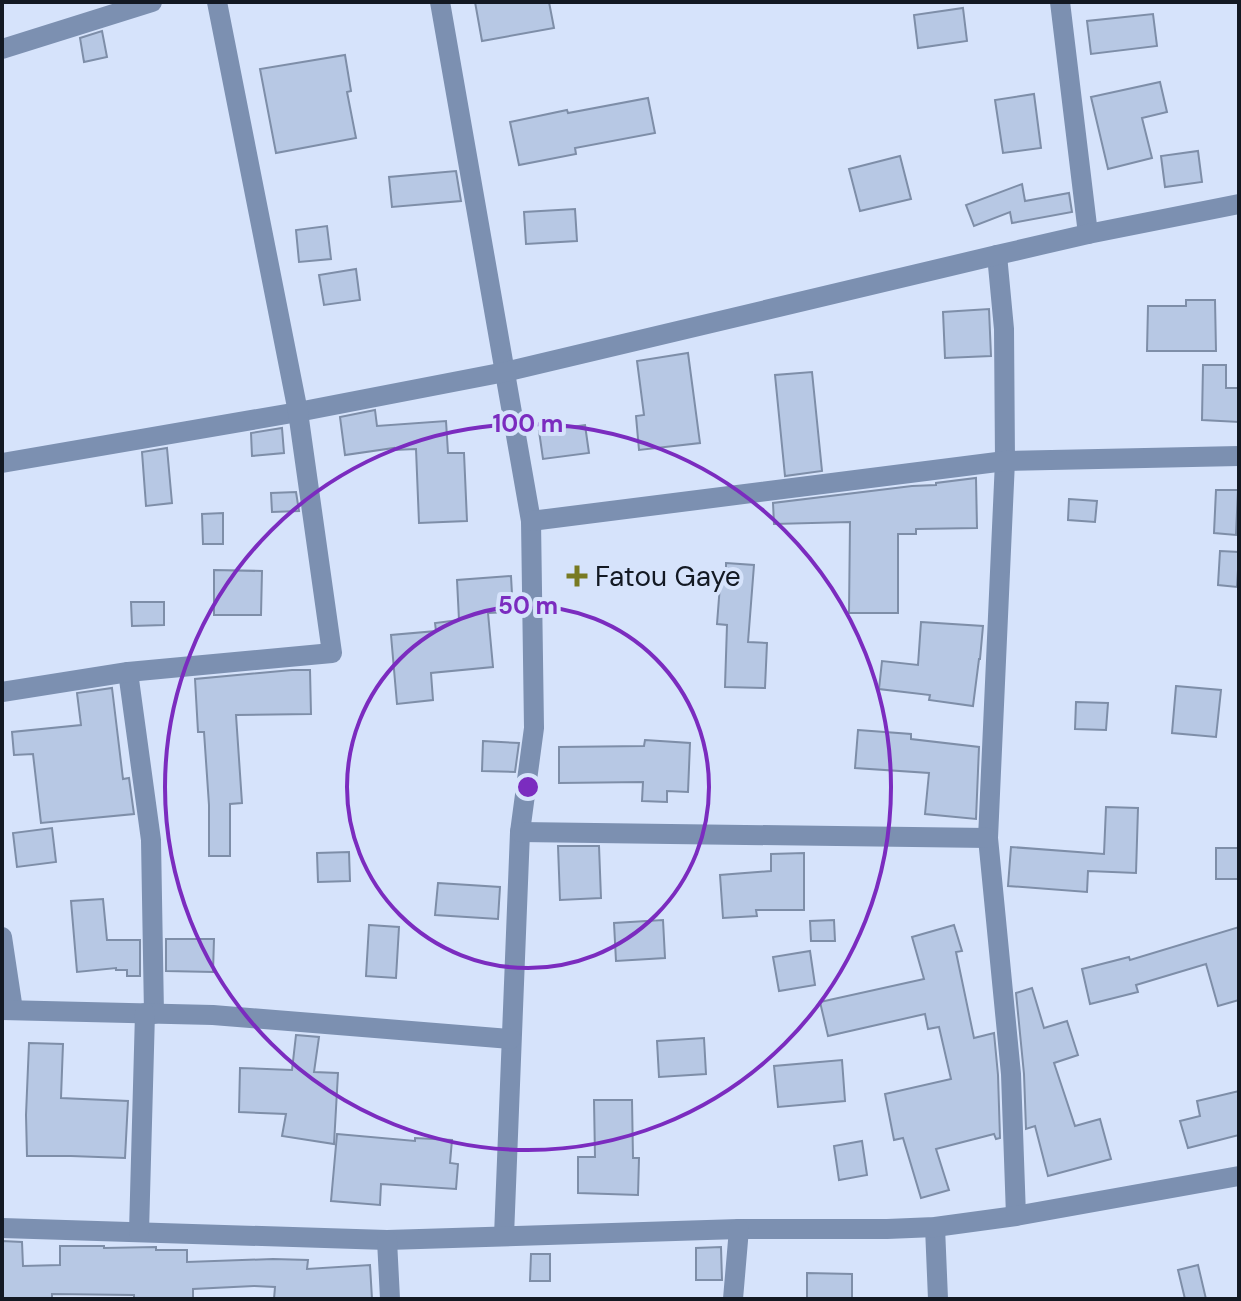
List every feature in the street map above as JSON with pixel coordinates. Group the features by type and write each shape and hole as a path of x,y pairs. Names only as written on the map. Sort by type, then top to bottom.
{"street":[{"path":"2,49 152,2"},
{"path":"2,692 128,672 332,653 298,412 217,2"},
{"path":"440,2 531,521 534,728 520,832 504,1236"},
{"path":"1060,2 1088,234"},
{"path":"2,463 298,412 505,372 1088,234 1239,204"},
{"path":"997,255 1004,329 1005,461 988,838 1011,1074 1016,1216"},
{"path":"531,521 1005,461 1239,456"},
{"path":"128,672 151,840 150,1013 139,1232"},
{"path":"520,832 988,838"},
{"path":"2,937 8,1010 213,1015 511,1039"},
{"path":"2,1228 387,1240 739,1229 935,1227 1016,1216 1239,1176"},
{"path":"935,1227 938,1299"},
{"path":"733,1299 739,1229"},
{"path":"387,1240 390,1299"}],"building":[{"path":"475,2 549,2 554,28 482,41"},
{"path":"963,8 967,41 918,48 914,15"},
{"path":"1153,14 1157,46 1091,54 1087,21"},
{"path":"102,31 107,57 84,62 80,38"},
{"path":"345,55 351,91 347,92 356,138 276,153 260,69"},
{"path":"1160,82 1167,112 1142,118 1152,158 1108,169 1091,97"},
{"path":"1034,94 1041,148 1003,153 995,100"},
{"path":"648,98 655,133 575,148 576,154 519,165 510,122"},
{"path":"1198,151 1202,182 1165,187 1161,156"},
{"path":"900,156 911,199 860,211 849,169"},
{"path":"456,171 461,201 392,207 389,177"},
{"path":"1022,184 1025,201 1069,193 1072,212 1012,223 1010,212 974,226 966,205"},
{"path":"575,209 577,241 526,244 524,212"},
{"path":"327,226 331,259 299,262 296,230"},
{"path":"356,269 360,300 324,305 319,275"},
{"path":"1186,300 1215,300 1216,351 1147,351 1148,306 1186,306"},
{"path":"989,309 991,356 945,358 943,312"},
{"path":"688,353 700,443 639,450 636,416 644,415 637,361"},
{"path":"1203,365 1226,365 1226,388 1239,388 1239,422 1202,420"},
{"path":"812,372 822,471 785,476 775,375"},
{"path":"375,410 377,426 446,421 448,453 464,453 467,521 419,523 416,449 394,448 345,455 340,417"},
{"path":"585,425 589,453 543,459 539,431"},
{"path":"282,428 284,453 252,456 251,433"},
{"path":"167,448 172,503 146,506 142,452"},
{"path":"976,478 977,528 916,529 916,534 898,534 898,613 849,613 850,522 774,524 773,503"},
{"path":"1216,490 1238,490 1236,535 1214,533"},
{"path":"296,492 299,511 272,512 271,493"},
{"path":"1069,499 1097,501 1095,522 1068,520"},
{"path":"223,513 223,544 203,544 202,514"},
{"path":"1220,551 1239,552 1237,587 1218,585"},
{"path":"726,563 754,565 748,642 767,643 765,688 725,687 727,625 717,624 721,572 726,572"},
{"path":"214,570 262,571 261,615 214,615"},
{"path":"511,576 513,612 488,613 493,667 431,673 433,700 397,704 391,635 436,631 435,623 459,620 457,580"},
{"path":"131,602 164,602 164,625 132,626"},
{"path":"921,622 983,626 973,706 929,700 930,695 879,689 882,661 918,665"},
{"path":"310,670 311,714 236,715 242,803 230,804 230,856 209,856 204,732 198,732 195,679"},
{"path":"1176,686 1221,690 1216,737 1172,733"},
{"path":"112,688 123,779 129,778 134,814 41,823 33,754 14,755 12,732 81,725 77,693"},
{"path":"1076,702 1108,703 1106,730 1075,729"},
{"path":"858,730 911,734 911,739 979,747 976,819 925,814 929,773 855,768"},
{"path":"645,740 690,743 688,792 667,791 667,802 642,801 643,782 559,783 559,747 644,746"},
{"path":"483,741 519,743 515,772 482,771"},
{"path":"1106,807 1138,808 1136,873 1088,871 1087,892 1008,886 1011,847 1104,854"},
{"path":"52,828 56,862 17,867 13,833"},
{"path":"558,846 599,846 601,898 560,900"},
{"path":"1216,848 1239,848 1239,879 1216,879"},
{"path":"349,852 350,881 318,882 317,853"},
{"path":"804,853 804,910 756,910 757,916 723,918 720,875 771,871 771,854"},
{"path":"438,883 500,887 498,919 435,915"},
{"path":"103,899 107,940 140,940 140,976 127,976 127,970 116,968 77,972 71,901"},
{"path":"663,920 665,958 616,961 614,923"},
{"path":"834,920 835,941 811,941 810,921"},
{"path":"369,925 399,927 396,978 366,976"},
{"path":"954,925 962,951 956,952 974,1038 994,1033 1000,1138 996,1139 994,1134 936,1149 949,1190 921,1198 903,1138 894,1140 885,1094 951,1079 939,1027 928,1029 925,1014 828,1036 820,1002 924,979 912,937"},
{"path":"1239,927 1239,1000 1218,1006 1206,964 1136,985 1138,992 1090,1004 1082,969 1129,957 1130,960"},
{"path":"166,939 214,939 213,972 166,971"},
{"path":"810,951 815,985 779,991 773,957"},
{"path":"1032,988 1044,1028 1067,1021 1078,1055 1054,1063 1075,1126 1100,1119 1111,1159 1048,1176 1035,1126 1026,1129 1016,993"},
{"path":"296,1035 319,1037 314,1072 338,1073 334,1144 282,1136 286,1114 239,1112 240,1068 292,1070"},
{"path":"704,1038 706,1074 659,1077 657,1041"},
{"path":"29,1043 63,1044 61,1098 128,1101 125,1158 27,1156"},
{"path":"842,1060 845,1101 778,1107 774,1066"},
{"path":"1239,1091 1239,1135 1188,1148 1180,1121 1200,1116 1197,1101"},
{"path":"594,1100 632,1100 633,1158 639,1158 638,1195 578,1193 578,1157 595,1157"},
{"path":"337,1134 415,1141 415,1138 452,1140 450,1163 458,1164 456,1189 381,1184 380,1205 331,1201"},
{"path":"862,1141 867,1175 839,1180 834,1146"},
{"path":"2,1241 22,1242 23,1266 60,1265 60,1246 187,1250 187,1262 308,1260 307,1269 370,1265 372,1299 274,1299 275,1287 254,1286 193,1289 193,1298 52,1294 52,1299 2,1299"},
{"path":"721,1247 722,1280 696,1280 696,1248"},
{"path":"531,1254 550,1254 550,1281 530,1281"},
{"path":"1198,1265 1206,1299 1185,1299 1178,1270"},
{"path":"807,1273 852,1274 852,1299 807,1299"}],"place":[{"name":"Fatou Gaye","path":"577,576"}]}
